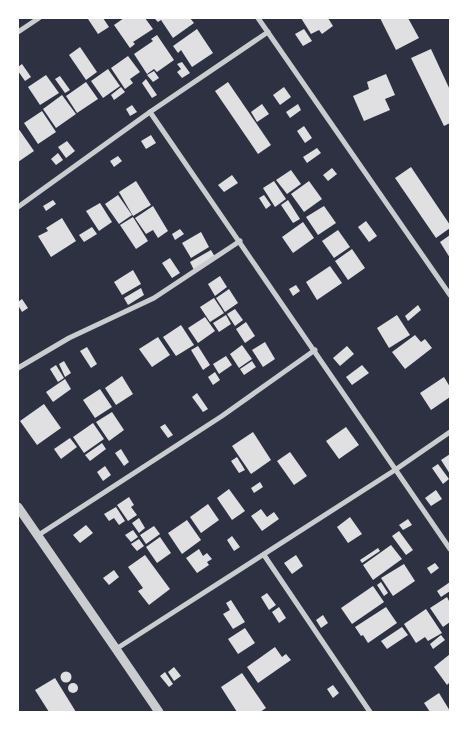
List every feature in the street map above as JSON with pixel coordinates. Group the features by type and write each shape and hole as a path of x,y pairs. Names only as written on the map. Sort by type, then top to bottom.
{"street":[{"path":"18,32 39,18"},
{"path":"258,18 450,295"},
{"path":"18,207 150,112 268,32"},
{"path":"150,112 450,549"},
{"path":"18,368 69,338 154,298 240,242"},
{"path":"36,536 222,416 315,350"},
{"path":"116,649 396,470 450,432"},
{"path":"18,508 159,712"},
{"path":"264,555 370,712"}],"building":[{"path":"103,18 109,27 98,34 88,19"},
{"path":"124,18 145,18 153,29 133,42 135,44 130,48 114,25"},
{"path":"154,18 190,18 194,23 173,38 161,20 158,22"},
{"path":"301,18 328,18 333,26 322,34 319,30 311,34"},
{"path":"380,18 408,18 419,38 396,50"},
{"path":"197,29 213,53 192,67 181,50 178,53 173,46"},
{"path":"304,29 312,41 303,46 295,34"},
{"path":"157,35 174,60 157,72 154,69 147,74 134,54 153,41 151,39"},
{"path":"80,47 97,72 86,80 69,55"},
{"path":"431,49 450,90 450,123 444,126 411,58"},
{"path":"128,56 140,72 130,79 133,83 125,89 111,68"},
{"path":"182,62 190,73 182,78 177,72 181,69 177,64"},
{"path":"22,64 31,77 25,81 18,71 18,67"},
{"path":"108,69 120,86 103,98 91,81"},
{"path":"154,71 159,78 153,82 147,75"},
{"path":"386,74 395,95 385,99 390,110 364,121 353,96 369,89 367,82"},
{"path":"46,75 59,93 40,105 28,87"},
{"path":"60,76 70,90 65,93 55,79"},
{"path":"146,79 157,95 152,98 142,83"},
{"path":"86,82 98,99 77,113 66,96"},
{"path":"228,82 271,145 258,154 215,91"},
{"path":"121,87 125,92 114,100 111,95"},
{"path":"284,87 291,97 280,105 273,95"},
{"path":"62,95 76,114 56,128 43,109"},
{"path":"262,104 269,114 257,122 251,112"},
{"path":"298,104 301,110 290,118 286,112"},
{"path":"132,105 137,112 130,116 126,109"},
{"path":"42,111 56,132 38,144 24,123"},
{"path":"304,126 312,138 305,143 297,131"},
{"path":"18,128 34,151 18,162"},
{"path":"151,135 156,143 146,149 141,141"},
{"path":"67,141 75,151 66,158 58,147"},
{"path":"317,148 321,153 307,163 303,157"},
{"path":"58,153 63,160 56,165 51,159"},
{"path":"118,156 122,161 114,167 110,161"},
{"path":"411,167 450,225 450,228 436,238 395,178"},
{"path":"332,168 337,174 328,181 323,175"},
{"path":"291,170 301,184 287,194 276,180"},
{"path":"232,175 238,183 224,192 218,185"},
{"path":"136,181 151,205 133,216 119,192"},
{"path":"274,181 286,199 275,207 263,188"},
{"path":"309,181 322,199 304,212 291,194"},
{"path":"118,195 132,215 119,224 105,204"},
{"path":"264,195 271,205 266,209 259,198"},
{"path":"53,200 56,204 46,211 43,206"},
{"path":"288,200 300,219 293,223 281,205"},
{"path":"100,203 112,222 99,231 86,211"},
{"path":"153,206 168,231 158,238 153,230 146,234 135,218"},
{"path":"324,206 336,223 318,235 306,217"},
{"path":"133,217 148,241 136,249 120,225"},
{"path":"62,218 76,241 51,257 38,236 48,231 46,228"},
{"path":"366,221 377,236 369,242 358,227"},
{"path":"303,222 314,238 293,253 282,237"},
{"path":"92,227 97,234 84,242 79,235"},
{"path":"180,229 184,234 175,240 172,234"},
{"path":"338,230 350,247 334,258 322,241"},
{"path":"201,232 209,247 191,258 182,243"},
{"path":"450,235 450,258 440,242"},
{"path":"352,249 365,268 348,280 335,261"},
{"path":"211,250 215,257 194,270 190,262"},
{"path":"170,258 180,273 172,278 162,263"},
{"path":"330,266 342,283 317,300 306,282"},
{"path":"133,270 141,284 122,295 114,282"},
{"path":"220,276 227,287 215,296 208,284"},
{"path":"296,285 300,291 293,296 289,289"},
{"path":"141,288 144,295 128,305 124,298"},
{"path":"229,289 238,303 225,312 216,298"},
{"path":"214,298 224,313 210,322 200,307"},
{"path":"22,299 28,308 22,312 18,302"},
{"path":"418,305 421,310 408,321 405,316"},
{"path":"235,309 243,320 235,326 227,314"},
{"path":"226,315 231,324 219,332 213,323"},
{"path":"397,315 410,335 389,348 377,328"},
{"path":"205,317 215,331 198,343 188,328"},
{"path":"246,322 255,336 245,343 236,329"},
{"path":"181,325 194,345 176,356 163,337"},
{"path":"415,335 421,342 425,339 432,348 405,369 392,352"},
{"path":"158,337 170,355 152,367 139,349"},
{"path":"265,342 275,359 263,367 252,350"},
{"path":"242,345 252,359 239,368 230,354"},
{"path":"198,346 210,365 203,370 191,350"},
{"path":"347,346 354,354 340,366 333,358"},
{"path":"87,347 97,364 91,368 80,351"},
{"path":"226,356 232,365 219,374 213,364"},
{"path":"64,361 71,373 65,377 59,364"},
{"path":"252,361 256,367 244,375 240,369"},
{"path":"56,365 64,378 58,382 50,369"},
{"path":"362,365 369,373 352,385 346,377"},
{"path":"215,372 220,380 213,385 208,377"},
{"path":"122,376 133,394 116,405 105,388"},
{"path":"444,377 450,387 450,397 431,410 420,393"},
{"path":"65,379 71,389 53,402 46,392"},
{"path":"100,389 112,407 95,418 83,400"},
{"path":"197,393 208,409 203,412 192,397"},
{"path":"44,404 61,428 37,445 20,421"},
{"path":"112,412 124,430 109,441 96,422"},
{"path":"93,423 104,439 84,453 73,437"},
{"path":"165,424 173,435 168,438 160,427"},
{"path":"346,427 359,445 339,459 326,441"},
{"path":"253,432 271,460 251,474 232,446"},
{"path":"70,438 77,447 61,459 54,449"},
{"path":"102,443 106,449 90,461 85,455"},
{"path":"121,449 129,462 124,466 115,453"},
{"path":"290,452 307,476 294,485 277,461"},
{"path":"450,454 450,474 441,460"},
{"path":"237,457 245,470 239,473 231,461"},
{"path":"438,464 449,479 443,484 432,468"},
{"path":"105,466 111,475 103,481 97,472"},
{"path":"260,482 263,487 254,493 251,488"},
{"path":"229,489 245,511 232,520 217,498"},
{"path":"436,490 442,499 431,506 425,498"},
{"path":"129,497 134,505 131,507 137,515 128,521 117,505"},
{"path":"208,504 219,520 201,533 190,517"},
{"path":"116,507 125,521 119,525 114,518 109,521 104,514"},
{"path":"261,509 267,517 274,512 279,519 262,531 251,516"},
{"path":"350,517 362,534 348,543 337,527"},
{"path":"139,518 145,528 139,533 132,523"},
{"path":"408,519 412,525 403,530 399,525"},
{"path":"187,520 201,540 182,554 168,533"},
{"path":"86,525 93,533 80,543 73,535"},
{"path":"154,526 160,534 146,544 140,535"},
{"path":"133,530 138,537 131,542 125,535"},
{"path":"399,531 413,550 406,555 392,536"},
{"path":"232,536 240,547 234,551 227,540"},
{"path":"160,537 171,553 157,563 146,547"},
{"path":"139,539 144,546 137,551 131,544"},
{"path":"391,545 402,559 373,580 363,565"},
{"path":"378,548 380,551 362,563 360,560"},
{"path":"199,549 203,556 207,553 212,559 207,562 209,565 197,573 186,558"},
{"path":"145,555 170,589 149,605 138,591 143,588 128,567"},
{"path":"296,555 303,566 292,574 284,563"},
{"path":"435,563 439,568 431,574 427,568"},
{"path":"404,564 415,581 393,596 381,578"},
{"path":"114,570 119,577 109,585 103,578"},
{"path":"381,582 388,593 384,596 377,585"},
{"path":"450,582 450,591 441,597 437,591"},
{"path":"373,586 384,602 352,624 341,608"},
{"path":"267,593 276,605 269,610 261,597"},
{"path":"447,597 450,603 450,622 443,627 430,608"},
{"path":"231,600 245,622 233,629 223,614 230,610 226,603"},
{"path":"279,607 286,618 279,623 272,612"},
{"path":"386,607 397,623 368,643 355,627"},
{"path":"426,609 442,633 428,641 425,637 416,643 404,624"},
{"path":"323,615 328,623 321,628 316,620"},
{"path":"402,627 408,635 387,649 381,641"},
{"path":"245,628 255,643 238,654 228,639"},
{"path":"441,635 445,640 433,649 430,644"},
{"path":"275,647 282,657 286,654 291,660 258,683 247,667"},
{"path":"450,654 450,682 447,685 434,667"},
{"path":"174,667 181,676 174,681 168,672"},
{"path":"66,671 72,677 66,683 60,677"},
{"path":"165,672 173,684 169,687 160,676"},
{"path":"242,673 266,708 260,712 237,712 221,687"},
{"path":"55,678 76,712 49,712 35,690"},
{"path":"71,683 75,683 78,688 75,693 71,693 68,690 68,686"},
{"path":"333,685 339,693 333,698 327,689"},
{"path":"439,693 450,711 430,712 424,703"}]}
